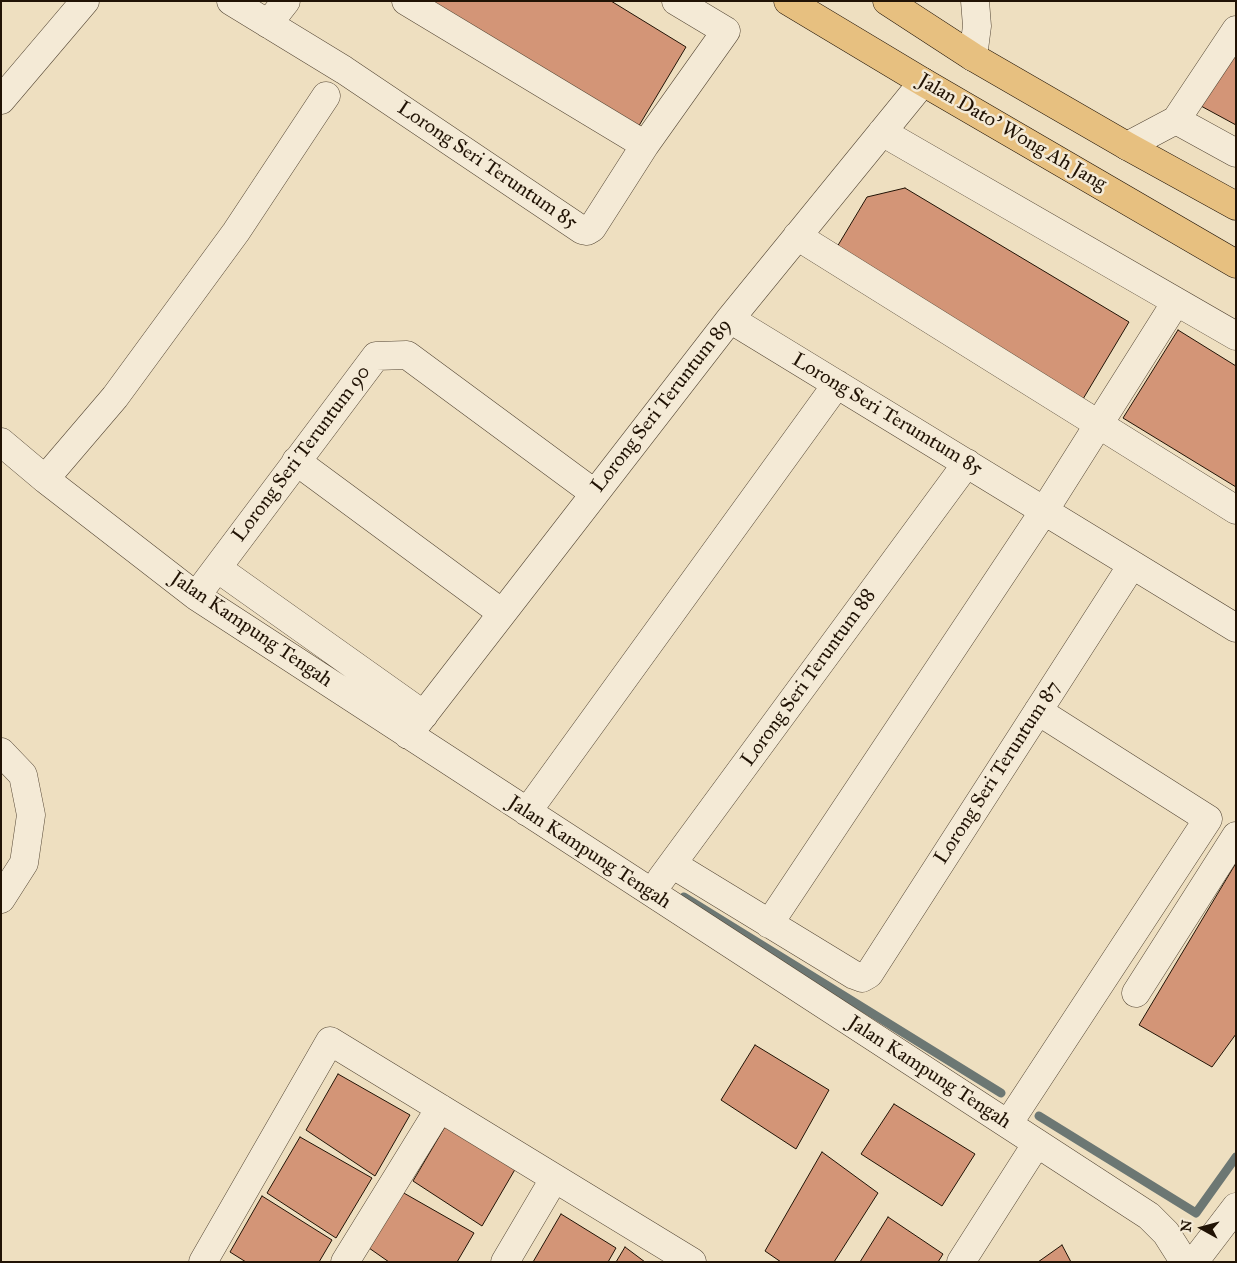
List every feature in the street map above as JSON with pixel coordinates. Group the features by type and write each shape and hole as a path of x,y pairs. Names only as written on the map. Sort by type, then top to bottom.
{"main road":[{"name":"Jalan Dato' Wong Ah Jang","path":"788,1 1236,264"},
{"path":"886,1 973,56 1127,146 1236,206"}],"street":[{"path":"1,100 85,1"},
{"name":"Lorong Seri Teruntum 85","path":"231,1 344,70 582,230 592,228 645,145 726,31 676,1"},
{"path":"268,24 286,1"},
{"path":"406,1 645,145"},
{"path":"973,56 978,8 975,1"},
{"path":"1127,146 1176,120 1236,30"},
{"name":"Lorong Seri Teruntum 89","path":"416,725 730,319 924,82"},
{"path":"45,479 115,397 196,287 236,232 326,96"},
{"path":"1176,120 1236,153"},
{"path":"882,132 1236,336"},
{"path":"797,236 1236,510"},
{"path":"672,864 769,924 1044,510 1176,302"},
{"name":"Lorong Seri Terumtum 85","path":"730,319 1044,510"},
{"name":"Lorong Seri Teruntum 90","path":"196,596 376,356 407,355 594,494"},
{"path":"526,812 837,384"},
{"name":"Jalan Kampung Tengah","path":"1,442 45,479 196,596 416,725 526,812 1149,1216 1187,1259"},
{"path":"296,461 502,613"},
{"name":"Lorong Seri Teruntum 88","path":"651,893 967,464"},
{"path":"1044,510 1236,628"},
{"name":"Lorong Seri Teruntum 87","path":"769,924 854,975 862,978 869,974 1132,564"},
{"path":"217,568 416,725"},
{"path":"1008,1124 1208,819 1038,711"},
{"path":"1,752 23,775 31,815 24,863 1,899"},
{"path":"1136,994 1236,836"},
{"path":"204,1262 330,1041 692,1262"},
{"path":"345,1262 440,1108"},
{"path":"961,1262 1037,1143"},
{"path":"505,1262 554,1179"},
{"path":"1187,1259 1236,1207"}],"building":[{"path":"419,1 611,1 686,47 637,129"},
{"path":"1236,41 1236,125 1201,106"},
{"path":"905,188 1129,322 1083,399 837,247 867,197"},
{"path":"1178,330 1236,366 1236,487 1123,418"},
{"path":"1236,863 1236,1034 1212,1067 1139,1025"},
{"path":"755,1045 829,1090 796,1149 721,1100"},
{"path":"338,1074 410,1115 375,1176 306,1130"},
{"path":"894,1104 975,1154 942,1206 861,1154"},
{"path":"446,1125 517,1166 482,1226 413,1181"},
{"path":"300,1137 372,1178 336,1238 267,1193"},
{"path":"822,1152 878,1193 834,1262 781,1262 765,1251"},
{"path":"402,1192 474,1233 457,1262 389,1262 369,1248"},
{"path":"262,1196 332,1240 319,1262 246,1262 230,1252"},
{"path":"561,1214 616,1248 608,1262 533,1262"},
{"path":"888,1217 943,1254 938,1262 860,1262"},
{"path":"1062,1245 1071,1262 1038,1262"},
{"path":"625,1247 645,1262 616,1262"}],"waterway":[{"path":"684,897 1001,1093"},
{"path":"1039,1116 1196,1213 1236,1157"}]}
